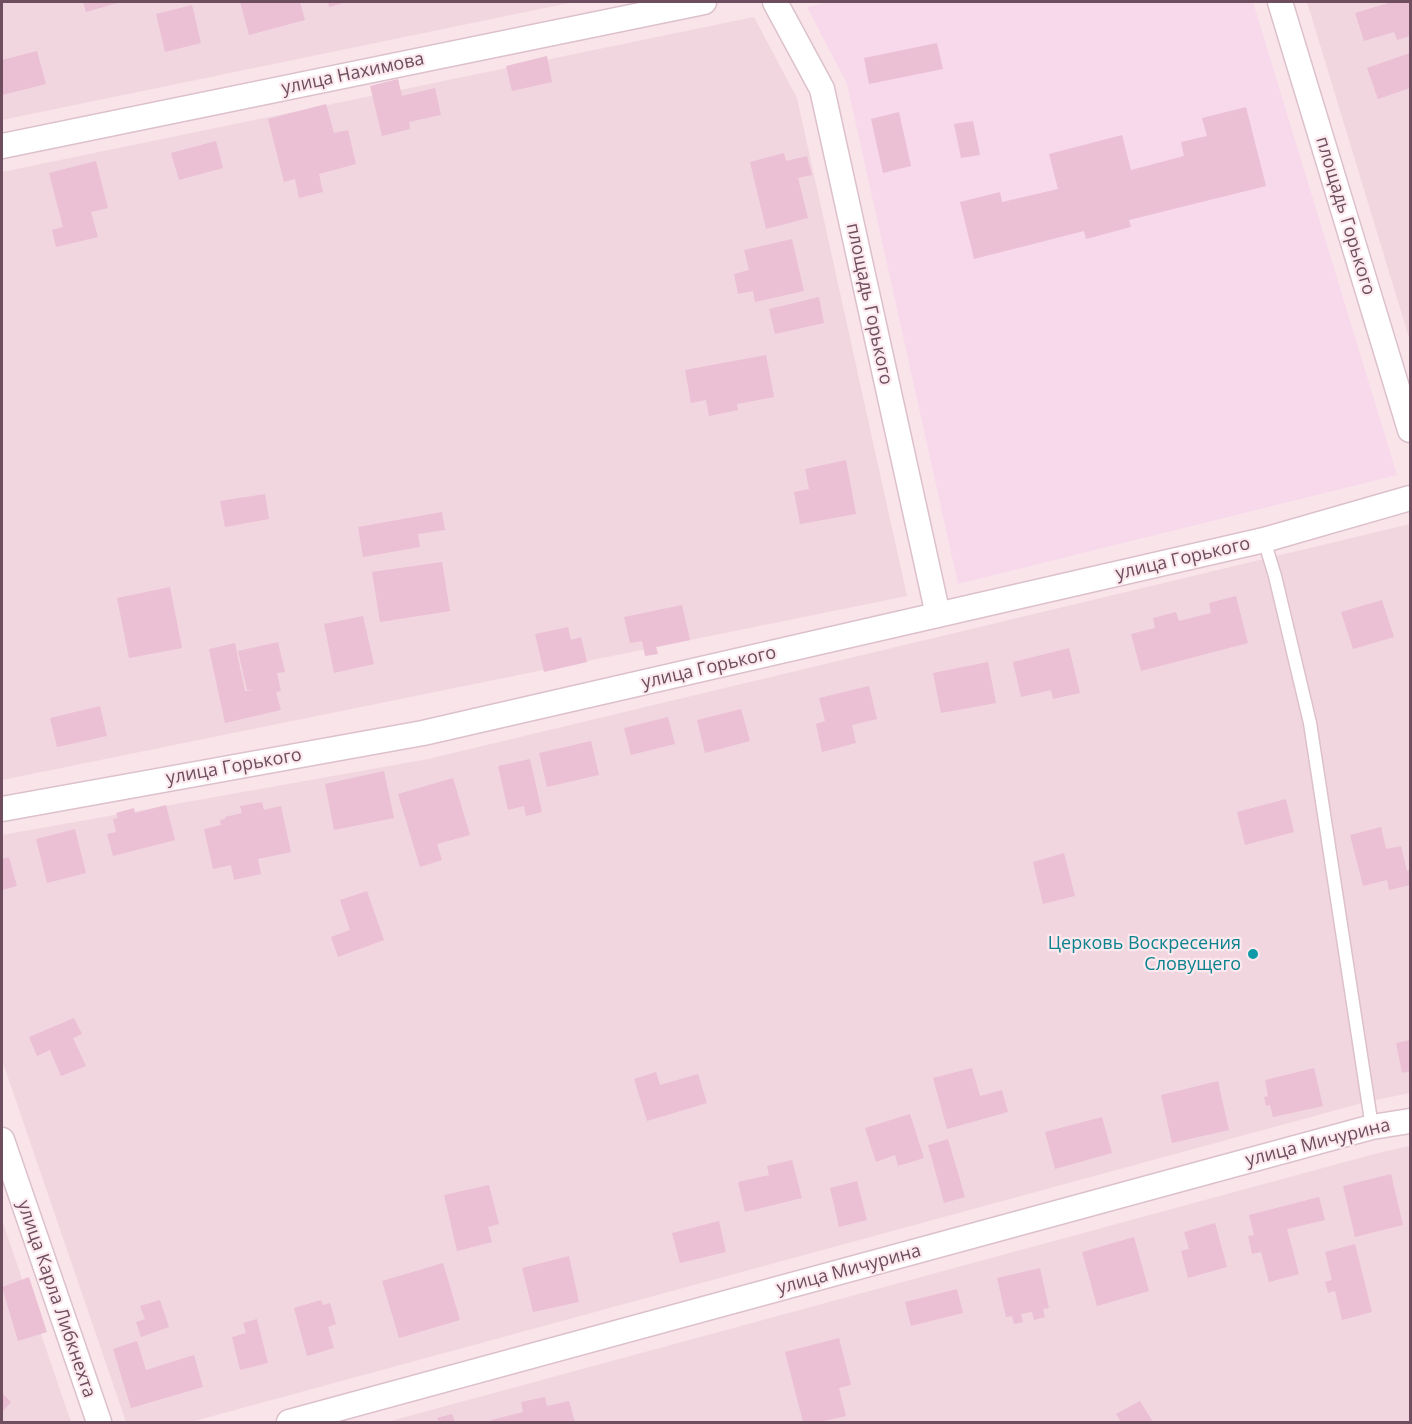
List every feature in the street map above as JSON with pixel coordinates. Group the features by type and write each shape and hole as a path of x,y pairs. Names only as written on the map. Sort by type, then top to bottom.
{"street":[{"name":"улица Нахимова","path":"2,146 704,2"},
{"name":"площадь Горького","path":"775,2 822,89 938,615"},
{"name":"площадь Горького","path":"1280,2 1410,430"},
{"name":"улица Горького","path":"2,809 423,733 1264,540 1410,498"},
{"name":"улица Мичурина","path":"289,1422 1372,1127 1410,1124"},
{"name":"улица Карла Либкнехта","path":"2,1140 99,1422"}],"lane":[{"path":"1264,540 1275,576 1310,723 1372,1127"}],"shaded area":[{"path":"2,2 574,2 2,120"},
{"path":"830,2 1253,2 1397,475 958,584 847,84 807,7"},
{"path":"1307,2 1410,2 1410,341"},
{"path":"754,17 797,98 907,596 2,780 2,172"},
{"path":"1410,524 1410,1093 1366,1102 191,1422 126,1422 2,1060 2,835 428,759"},
{"path":"1410,1146 1410,1422 387,1422 1378,1153"},
{"path":"2,1220 71,1422 2,1422"}],"building":[{"path":"83,2 121,2 86,12"},
{"path":"240,2 300,2 305,20 249,35"},
{"path":"328,2 347,2 329,7"},
{"path":"1392,2 1410,2 1410,36 1397,40 1394,32 1364,41 1355,13"},
{"path":"192,5 201,43 165,52 156,14"},
{"path":"937,43 943,69 869,84 864,58"},
{"path":"37,51 46,84 2,95 2,60"},
{"path":"1410,53 1410,88 1378,99 1367,68"},
{"path":"547,56 552,82 512,91 506,66"},
{"path":"398,79 402,96 435,88 441,115 409,122 410,129 382,136 370,86"},
{"path":"326,104 334,133 348,130 356,164 319,174 323,192 299,198 295,179 284,182 268,119"},
{"path":"1246,107 1266,186 1129,220 1131,227 1086,239 1084,231 974,259 960,202 1000,192 1002,202 1058,189 1049,154 1122,135 1131,170 1184,156 1181,142 1207,136 1202,118"},
{"path":"899,112 911,166 883,173 871,119"},
{"path":"973,121 980,155 961,158 954,124"},
{"path":"216,141 223,168 179,180 171,153"},
{"path":"784,153 786,161 807,156 812,175 798,178 808,218 766,229 750,162"},
{"path":"96,161 108,208 91,212 98,237 56,247 52,230 63,227 49,173"},
{"path":"792,239 804,291 755,302 753,291 738,294 734,274 749,270 744,250"},
{"path":"819,297 824,323 775,334 769,309"},
{"path":"766,355 774,397 737,404 738,410 709,416 706,400 691,403 685,370"},
{"path":"846,460 856,514 800,524 794,492 809,489 805,469"},
{"path":"265,494 269,519 225,527 220,501"},
{"path":"442,512 445,530 418,534 420,547 363,557 358,527"},
{"path":"442,562 450,611 380,622 372,572"},
{"path":"170,587 182,648 129,658 117,598"},
{"path":"1236,596 1248,643 1141,671 1131,634 1155,628 1153,618 1176,612 1179,621 1211,613 1209,603"},
{"path":"1382,600 1394,637 1353,649 1341,612"},
{"path":"682,605 690,640 656,647 658,654 645,656 642,641 630,643 624,617"},
{"path":"363,616 374,664 334,673 324,624"},
{"path":"568,627 571,640 581,637 587,662 544,672 535,634"},
{"path":"278,642 285,672 277,673 281,691 276,692 281,710 225,723 209,649 235,643 245,691 254,690 247,690 238,651"},
{"path":"1069,648 1080,693 1053,699 1051,690 1021,697 1013,662"},
{"path":"988,662 996,703 941,713 933,673"},
{"path":"869,686 877,719 852,725 856,743 822,752 816,724 825,721 819,698"},
{"path":"100,706 107,736 57,747 50,718"},
{"path":"741,709 750,741 705,753 697,720"},
{"path":"668,717 675,744 631,755 624,728"},
{"path":"591,741 599,775 547,787 539,753"},
{"path":"530,759 542,812 526,816 524,806 508,810 498,766"},
{"path":"384,771 394,818 334,830 325,784"},
{"path":"453,778 470,835 437,844 442,860 420,867 398,794"},
{"path":"1286,799 1294,832 1245,845 1237,812"},
{"path":"262,802 264,810 281,806 291,852 258,859 261,874 234,880 231,865 213,869 204,829 221,825 220,820 225,817 242,813 240,806"},
{"path":"166,805 175,840 113,856 107,834 116,832 113,819 118,818 116,813 134,808 135,813"},
{"path":"1381,827 1386,849 1401,846 1407,871 1410,870 1410,885 1389,890 1387,880 1363,886 1350,835"},
{"path":"75,829 86,873 47,883 36,839"},
{"path":"1064,853 1075,896 1043,904 1033,862"},
{"path":"9,857 17,886 2,890 2,859"},
{"path":"367,891 384,940 338,957 331,937 350,930 340,900"},
{"path":"74,1018 82,1034 73,1038 86,1066 61,1076 50,1050 37,1056 29,1037"},
{"path":"1410,1040 1410,1071 1402,1073 1396,1043"},
{"path":"972,1068 980,1096 1002,1090 1008,1112 947,1129 933,1078"},
{"path":"1314,1068 1323,1106 1273,1117 1270,1105 1266,1106 1264,1097 1268,1096 1265,1080"},
{"path":"656,1072 660,1085 698,1074 707,1103 647,1121 634,1079"},
{"path":"1218,1081 1229,1130 1172,1143 1161,1095"},
{"path":"910,1114 924,1158 898,1166 895,1155 876,1162 865,1128"},
{"path":"1102,1117 1112,1153 1055,1169 1045,1132"},
{"path":"948,1139 965,1197 944,1203 928,1145"},
{"path":"792,1160 802,1198 745,1212 738,1182 769,1175 767,1166"},
{"path":"1391,1174 1403,1225 1355,1237 1343,1186"},
{"path":"857,1181 867,1220 839,1227 830,1188"},
{"path":"489,1185 499,1224 488,1227 492,1242 457,1251 444,1195"},
{"path":"1319,1197 1325,1220 1287,1229 1299,1274 1269,1282 1261,1252 1252,1254 1248,1236 1254,1235 1249,1215"},
{"path":"719,1221 726,1252 680,1263 672,1233"},
{"path":"1215,1223 1227,1267 1188,1278 1181,1251 1189,1249 1184,1232"},
{"path":"1134,1237 1149,1291 1097,1306 1082,1252"},
{"path":"1355,1244 1372,1312 1342,1320 1335,1291 1328,1293 1325,1282 1332,1280 1325,1252"},
{"path":"569,1256 579,1302 533,1312 522,1268"},
{"path":"443,1263 460,1320 399,1338 382,1281"},
{"path":"1040,1268 1049,1308 1043,1309 1045,1317 1034,1320 1032,1312 1021,1314 1023,1322 1014,1324 1012,1316 1006,1317 997,1278"},
{"path":"29,1277 47,1332 18,1341 2,1287"},
{"path":"957,1289 963,1313 911,1326 905,1302"},
{"path":"160,1300 169,1327 141,1337 136,1322 145,1319 140,1306"},
{"path":"321,1300 323,1305 330,1303 336,1324 328,1327 334,1348 307,1356 294,1308"},
{"path":"257,1319 268,1363 240,1370 232,1337 246,1333 243,1323"},
{"path":"839,1338 851,1385 839,1388 846,1416 820,1422 803,1422 785,1352"},
{"path":"137,1341 146,1370 194,1355 203,1387 131,1408 113,1349"},
{"path":"2,1393 11,1402 2,1412"},
{"path":"545,1397 547,1406 569,1401 575,1422 492,1422 491,1420 523,1412 521,1402"},
{"path":"1140,1401 1153,1422 1121,1422 1116,1414"},
{"path":"452,1414 455,1422 439,1422 437,1418"}],"place":[{"name":"Церковь Воскресения Словущего","path":"1253,954"}]}
